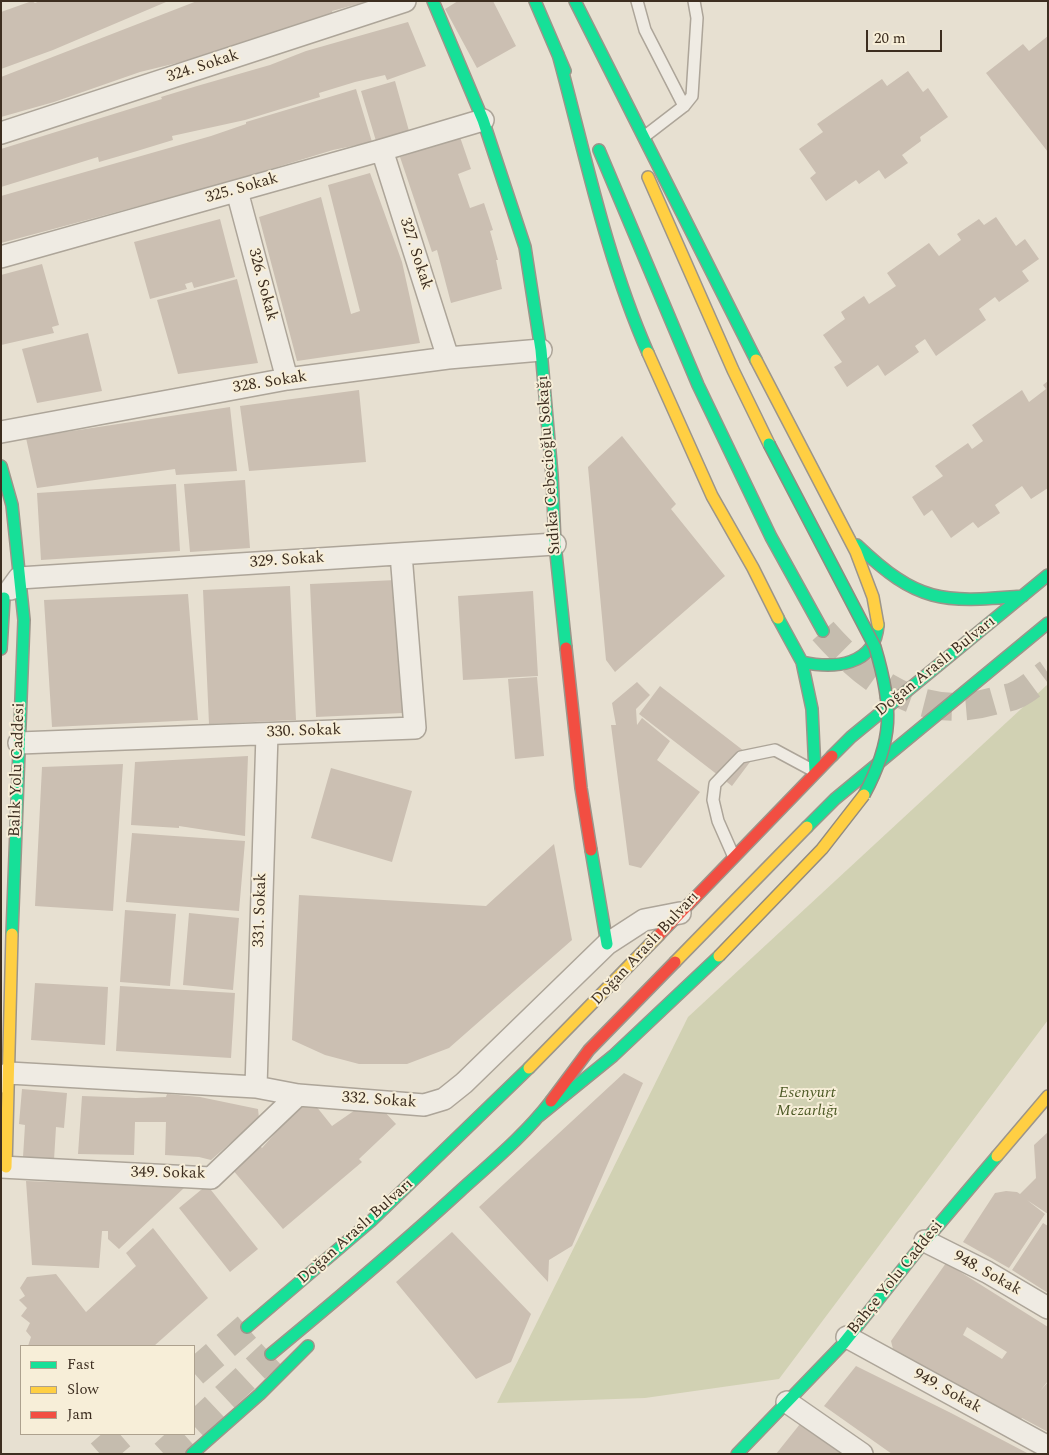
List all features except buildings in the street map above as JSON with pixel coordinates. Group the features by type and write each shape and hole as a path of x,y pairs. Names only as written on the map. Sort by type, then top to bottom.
{"main road":[{"name":"Sıdıka Cebecioğlu Sokağı","path":"433,1 483,120 525,247 542,350 552,475 554,544 581,788 607,944"},
{"path":"535,1 588,124"},
{"path":"575,1 645,136 784,417 849,537 870,585 876,615 877,635 866,654 854,662 836,666 819,666 802,662"},
{"path":"575,1 635,147"},
{"path":"558,54 612,249 643,341 712,496 753,568 789,641 802,662 812,709 815,772"},
{"path":"596,142 702,394 771,537 823,631"},
{"path":"539,1116 613,1056 719,956 841,828 873,780 887,735 890,693 884,669 875,647 769,444 733,370 642,164"},
{"name":"Balık Yolu Caddesi","path":"1,466 12,505 24,620 5,1078 4,1167"},
{"path":"849,537 879,567 922,594 948,600 1023,596 1038,598"},
{"name":"Doğan Araslı Bulvarı","path":"247,1328 371,1221 462,1136 612,985 733,856 850,737 1048,575"},
{"path":"1,649 2,598"},
{"name":"Doğan Araslı Bulvarı","path":"271,1354 387,1258 504,1152 539,1116 589,1050 835,800 1048,623"},
{"path":"1013,652 1040,643"},
{"name":"Bahçe Yolu Caddesi","path":"737,1454 847,1337 1048,1096"},
{"path":"353,1301 387,1258"},
{"path":"192,1454 260,1394 320,1334"}],"street":[{"name":"324. Sokak","path":"1,133 405,1"},
{"name":"325. Sokak","path":"1,256 237,191 483,120"},
{"name":"327. Sokak","path":"382,150 448,358"},
{"name":"326. Sokak","path":"237,191 287,379"},
{"name":"328. Sokak","path":"1,432 287,379 448,358 542,350"},
{"name":"329. Sokak","path":"19,578 554,544"},
{"name":"330. Sokak","path":"19,743 415,728 401,554"},
{"path":"2,598 19,578"},
{"name":"331. Sokak","path":"256,1087 267,734"},
{"name":"332. Sokak","path":"5,1078 256,1087 298,1095 424,1105 444,1100 464,1083 607,944 644,920 680,912"},
{"name":"349. Sokak","path":"4,1167 211,1178 298,1095"},
{"name":"948. Sokak","path":"925,1242 987,1272 1048,1308"},
{"name":"949. Sokak","path":"847,1337 1048,1447"},
{"path":"787,1402 862,1454"}],"lane":[{"path":"637,1 645,30 684,106"},
{"path":"645,136 684,106 692,96 697,18 694,1"},
{"path":"733,856 718,821 713,800 715,784 741,756 775,750 815,772"}],"green space":[{"name":"Esenyurt Mezarlığı","path":"1048,684 1048,1020 779,1379 645,1398 497,1403 688,1017"}],"tunnel":[{"path":"823,631 859,667 878,682 920,702 943,706 968,706 994,701 1016,695 1048,673"},
{"path":"195,1372 247,1327"},
{"path":"195,1425 271,1354"},
{"path":"100,1454 122,1435"},
{"path":"164,1454 185,1435"}],"traffic: fast":[{"path":"433,1 483,120 525,247 541,350 552,475 555,544 566,648"},
{"path":"535,1 565,71"},
{"path":"575,1 756,360"},
{"path":"558,54 608,243 633,317 648,353"},
{"path":"599,150 698,385 771,537 823,631"},
{"path":"769,444 875,647 881,668 888,722 881,757 864,795"},
{"path":"1,466 12,505 24,620 12,934"},
{"path":"857,545 897,578 932,595 971,599 1023,596"},
{"path":"832,756 851,737 1048,575"},
{"path":"1,649 4,598"},
{"path":"778,618 802,662 812,709 815,772"},
{"path":"807,827 835,799 1048,623"},
{"path":"802,662 827,665 851,662 861,657 869,649 875,639 878,625"},
{"path":"591,850 607,944"},
{"path":"539,1116 613,1056 719,956"},
{"path":"247,1327 371,1221 529,1068"},
{"path":"271,1354 390,1254 519,1137 551,1101"},
{"path":"737,1454 843,1344 925,1241 997,1156"},
{"path":"192,1454 260,1394 308,1346"}],"traffic: slow":[{"path":"648,177 733,370 769,444"},
{"path":"648,353 712,496 753,568 778,618"},
{"path":"756,360 856,552 873,597 878,625"},
{"path":"719,956 822,849 864,795"},
{"path":"675,962 807,827"},
{"path":"6,1167 12,934"},
{"path":"529,1068 659,935"},
{"path":"997,1156 1048,1096"}],"traffic: jam":[{"path":"566,648 581,788 591,850"},
{"path":"659,935 832,756"},
{"path":"551,1101 589,1050 675,962"}]}
